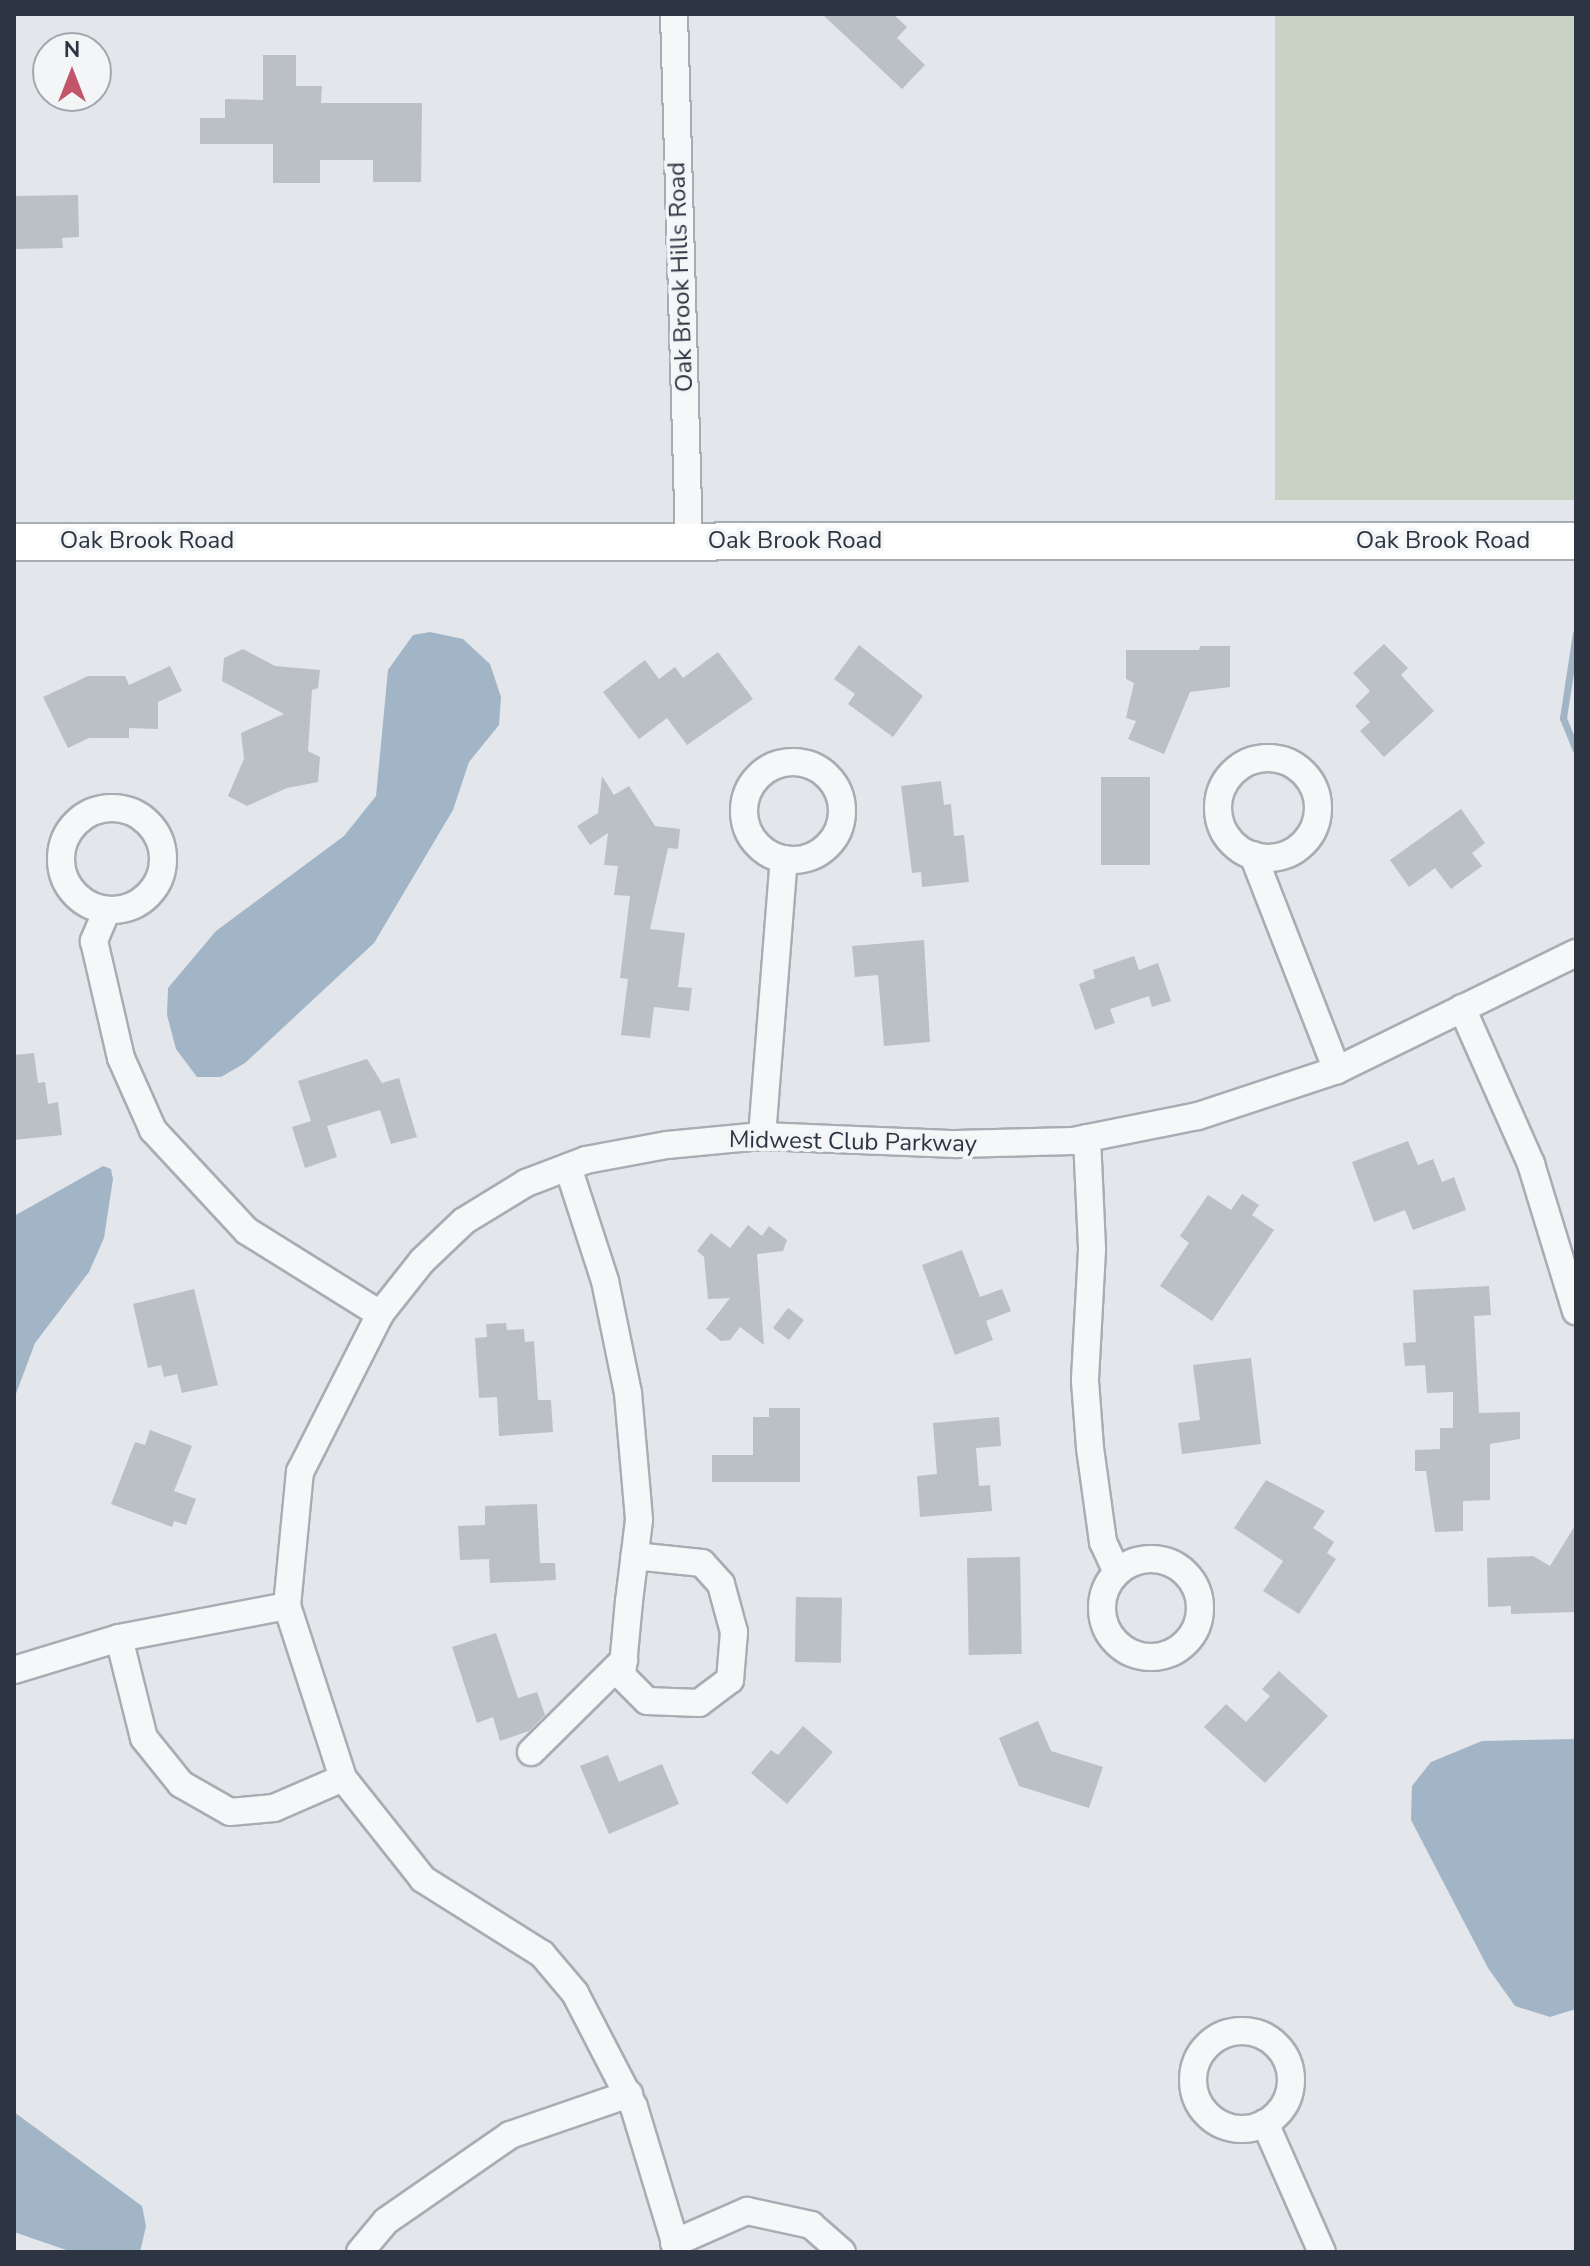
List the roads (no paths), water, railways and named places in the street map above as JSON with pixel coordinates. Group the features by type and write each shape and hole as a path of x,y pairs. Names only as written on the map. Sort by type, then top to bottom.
{"main road":[{"name":"Oak Brook Road","path":"14,542 1576,541"}],"street":[{"name":"Oak Brook Hills Road","path":"674,14 689,541"},
{"path":"1253,855 1337,1070"},
{"path":"762,1136 784,859"},
{"path":"107,910 94,941 121,1058 153,1130 247,1231 380,1314"},
{"name":"Midwest Club Parkway","path":"676,2247 629,2094 575,1993 542,1954 423,1879 343,1778 287,1606 300,1472 380,1314 422,1261 464,1221 526,1183 568,1167 667,1145 762,1136 956,1144 1087,1138 1198,1116 1337,1070 1576,953"},
{"path":"1462,1008 1531,1164 1576,1311"},
{"path":"1087,1138 1092,1250 1085,1381 1090,1448 1103,1542 1117,1572"},
{"path":"568,1167 605,1281 628,1393 639,1520 634,1556 622,1676 647,1701 699,1703 730,1680 734,1632 721,1584 702,1563 634,1556"},
{"path":"14,1670 119,1638 287,1606"},
{"path":"119,1638 144,1738 181,1784 230,1812 274,1808 343,1778"},
{"path":"531,1752 624,1660"},
{"path":"360,2252 386,2221 510,2135 629,2094"},
{"path":"1265,2123 1322,2252"},
{"path":"676,2247 747,2211 811,2225 842,2252"}],"water":[{"path":"430,632 463,639 490,664 501,697 499,725 469,762 453,810 374,943 245,1063 221,1077 197,1077 176,1049 167,1015 168,988 216,931 344,836 376,796 388,670 413,635"},
{"path":"103,1166 111,1169 113,1179 104,1238 89,1272 35,1343 14,1399 14,1216"},
{"path":"1576,1739 1576,2009 1550,2017 1515,2006 1488,1968 1411,1820 1412,1786 1431,1762 1482,1741"},
{"path":"14,2112 142,2206 146,2226 140,2252 72,2252 14,2232"}],"waterway":[{"path":"1576,633 1563,718 1576,750"}]}
